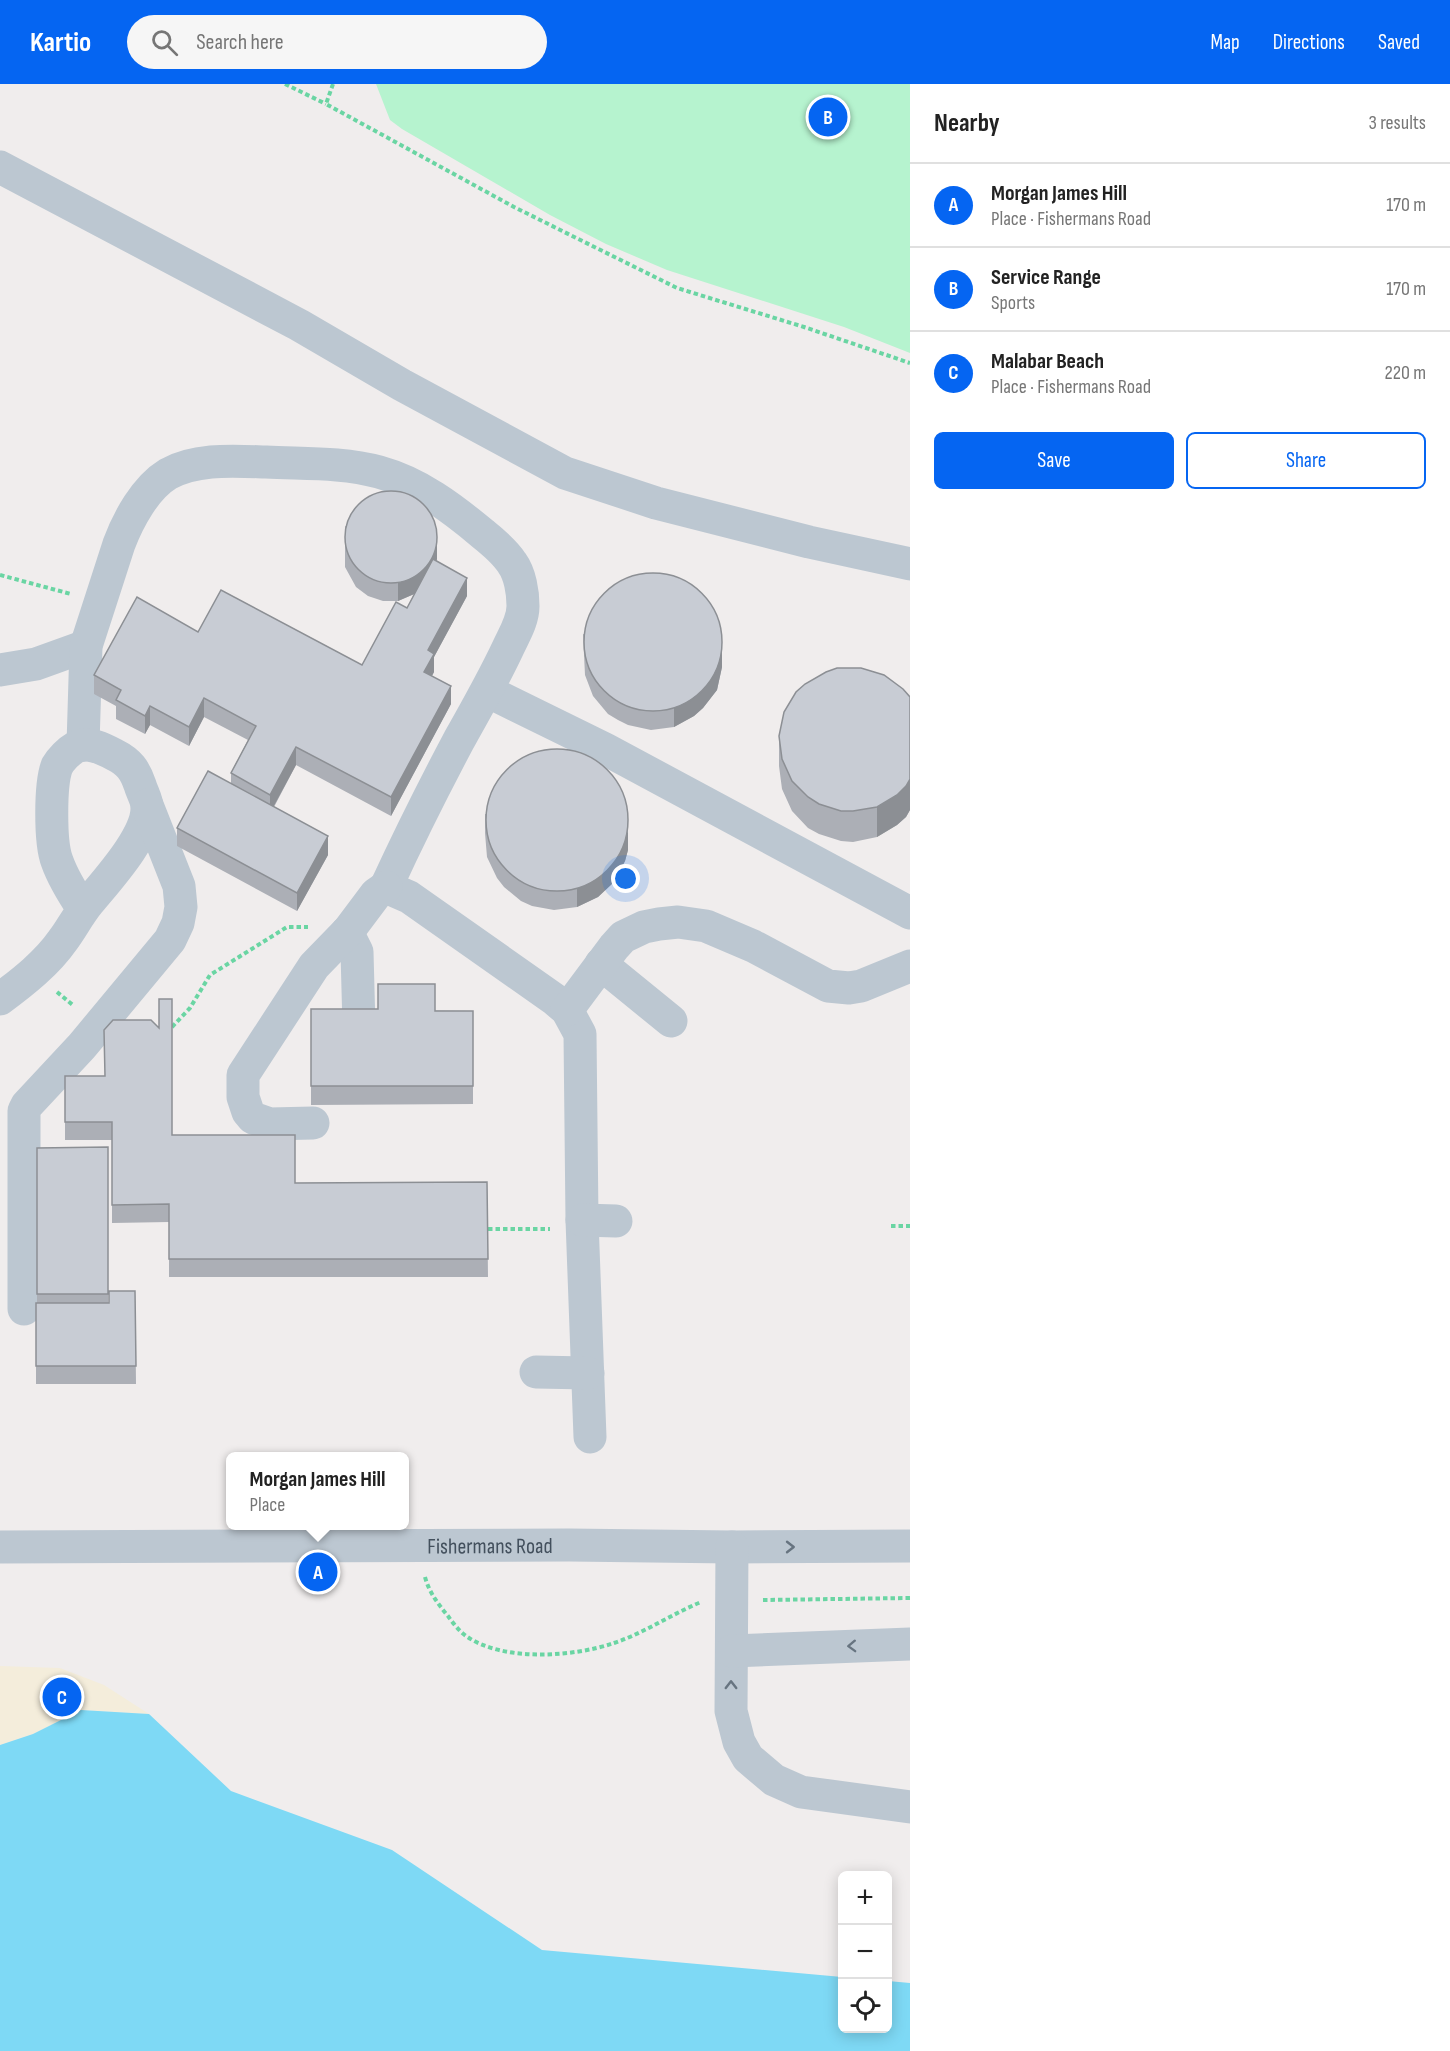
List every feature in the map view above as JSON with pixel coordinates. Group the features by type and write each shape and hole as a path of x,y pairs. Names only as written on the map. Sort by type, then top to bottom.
{"street":[{"path":"0,167 299,325 402,385 565,472 656,502 808,542 910,564"},
{"path":"83,745 86,646 124,531 138,506 165,476 177,469 208,462 339,465 386,474 437,498 456,511 511,560 521,586 523,609 521,620 487,691 420,814 386,887 376,894 347,932 314,966 243,1075 243,1097 248,1112 253,1118 270,1124 313,1123"},
{"path":"0,670 36,664 86,646"},
{"path":"487,691 605,749 910,913"},
{"path":"24,1309 24,1111 82,1046 170,940 180,915 182,900 179,886 135,770 110,752 83,745 67,754 57,767 52,806 54,853 66,882 83,909"},
{"path":"0,999 20,984 62,942 83,909 140,835 146,819 147,805"},
{"path":"386,887 409,897 495,957 567,1010 577,1026 581,1042 582,1220 590,1437"},
{"path":"567,1010 623,937 644,927 678,922 706,926 753,946 828,986 849,988 861,986 910,966"},
{"path":"347,932 357,952 359,1027"},
{"path":"601,964 670,1021"},
{"path":"582,1220 616,1221"},
{"path":"536,1372 588,1373"},
{"name":"Fishermans Road","path":"0,1547 910,1546"},
{"path":"732,1547 731,1711 739,1742 748,1758 774,1780 790,1789 910,1807"},
{"path":"732,1651 910,1644"}],"path":[{"path":"285,84 514,207 677,288 910,363"},
{"path":"326,104 333,84"},
{"path":"172,1026 190,1008 210,975 287,927 319,926 347,932"},
{"path":"891,1226 910,1226"},
{"path":"424,1546 424,1572 427,1585 453,1624 464,1636 510,1653 555,1654 593,1649 616,1642 701,1602 910,1598"}],"green space":[{"path":"376,84 910,84 910,353 844,327 667,270 606,244 550,215 402,129 390,120"}],"sand":[{"path":"0,1666 60,1668 104,1685 149,1714 81,1710 33,1734 0,1745"}],"water":[{"path":"81,1710 149,1714 231,1791 392,1850 542,1950 838,1977 838,2033 892,2033 892,1981 910,1983 910,2051 0,2051 0,1745 33,1734"}],"building":[{"path":"391,491 417,499 429,511 437,537 429,563 417,575 391,583 365,575 353,563 345,537 353,511 365,499"},
{"path":"433,559 467,578 428,650 434,654 424,672 451,686 391,797 296,747 270,795 231,773 256,726 204,698 189,727 150,706 145,716 116,700 121,690 94,675 137,597 198,632 221,590 362,665 396,602 407,608"},
{"path":"653,573 680,578 692,584 702,593 711,603 717,615 722,642 717,669 711,681 702,691 692,700 680,706 653,711 626,706 614,700 604,691 595,681 589,669 584,642 589,615 595,603 604,593 614,584 626,578"},
{"path":"837,668 861,668 884,675 910,697 910,779 897,795 877,807 841,811 819,804 808,797 792,781 782,759 779,736 784,712 796,692 805,684"},
{"path":"557,749 584,754 607,770 623,793 628,820 623,847 607,870 584,886 557,891 530,886 507,870 491,847 486,820 491,793 507,770 530,754"},
{"path":"208,771 328,836 297,893 177,828"},
{"path":"378,984 435,984 435,1011 473,1011 473,1086 311,1086 311,1009 378,1009"},
{"path":"159,999 172,999 172,1135 295,1135 295,1183 487,1182 488,1259 169,1259 169,1204 112,1205 112,1122 65,1122 65,1076 105,1076 104,1030 113,1020 151,1020 159,1028"},
{"path":"108,1147 108,1294 37,1294 37,1148"},
{"path":"109,1291 135,1291 136,1366 36,1366 36,1303 109,1303"}],"place":[{"name":"Service Range","path":"828,117"},
{"name":"Morgan James Hill","path":"318,1572"},
{"name":"Malabar Beach","path":"62,1697"}]}
